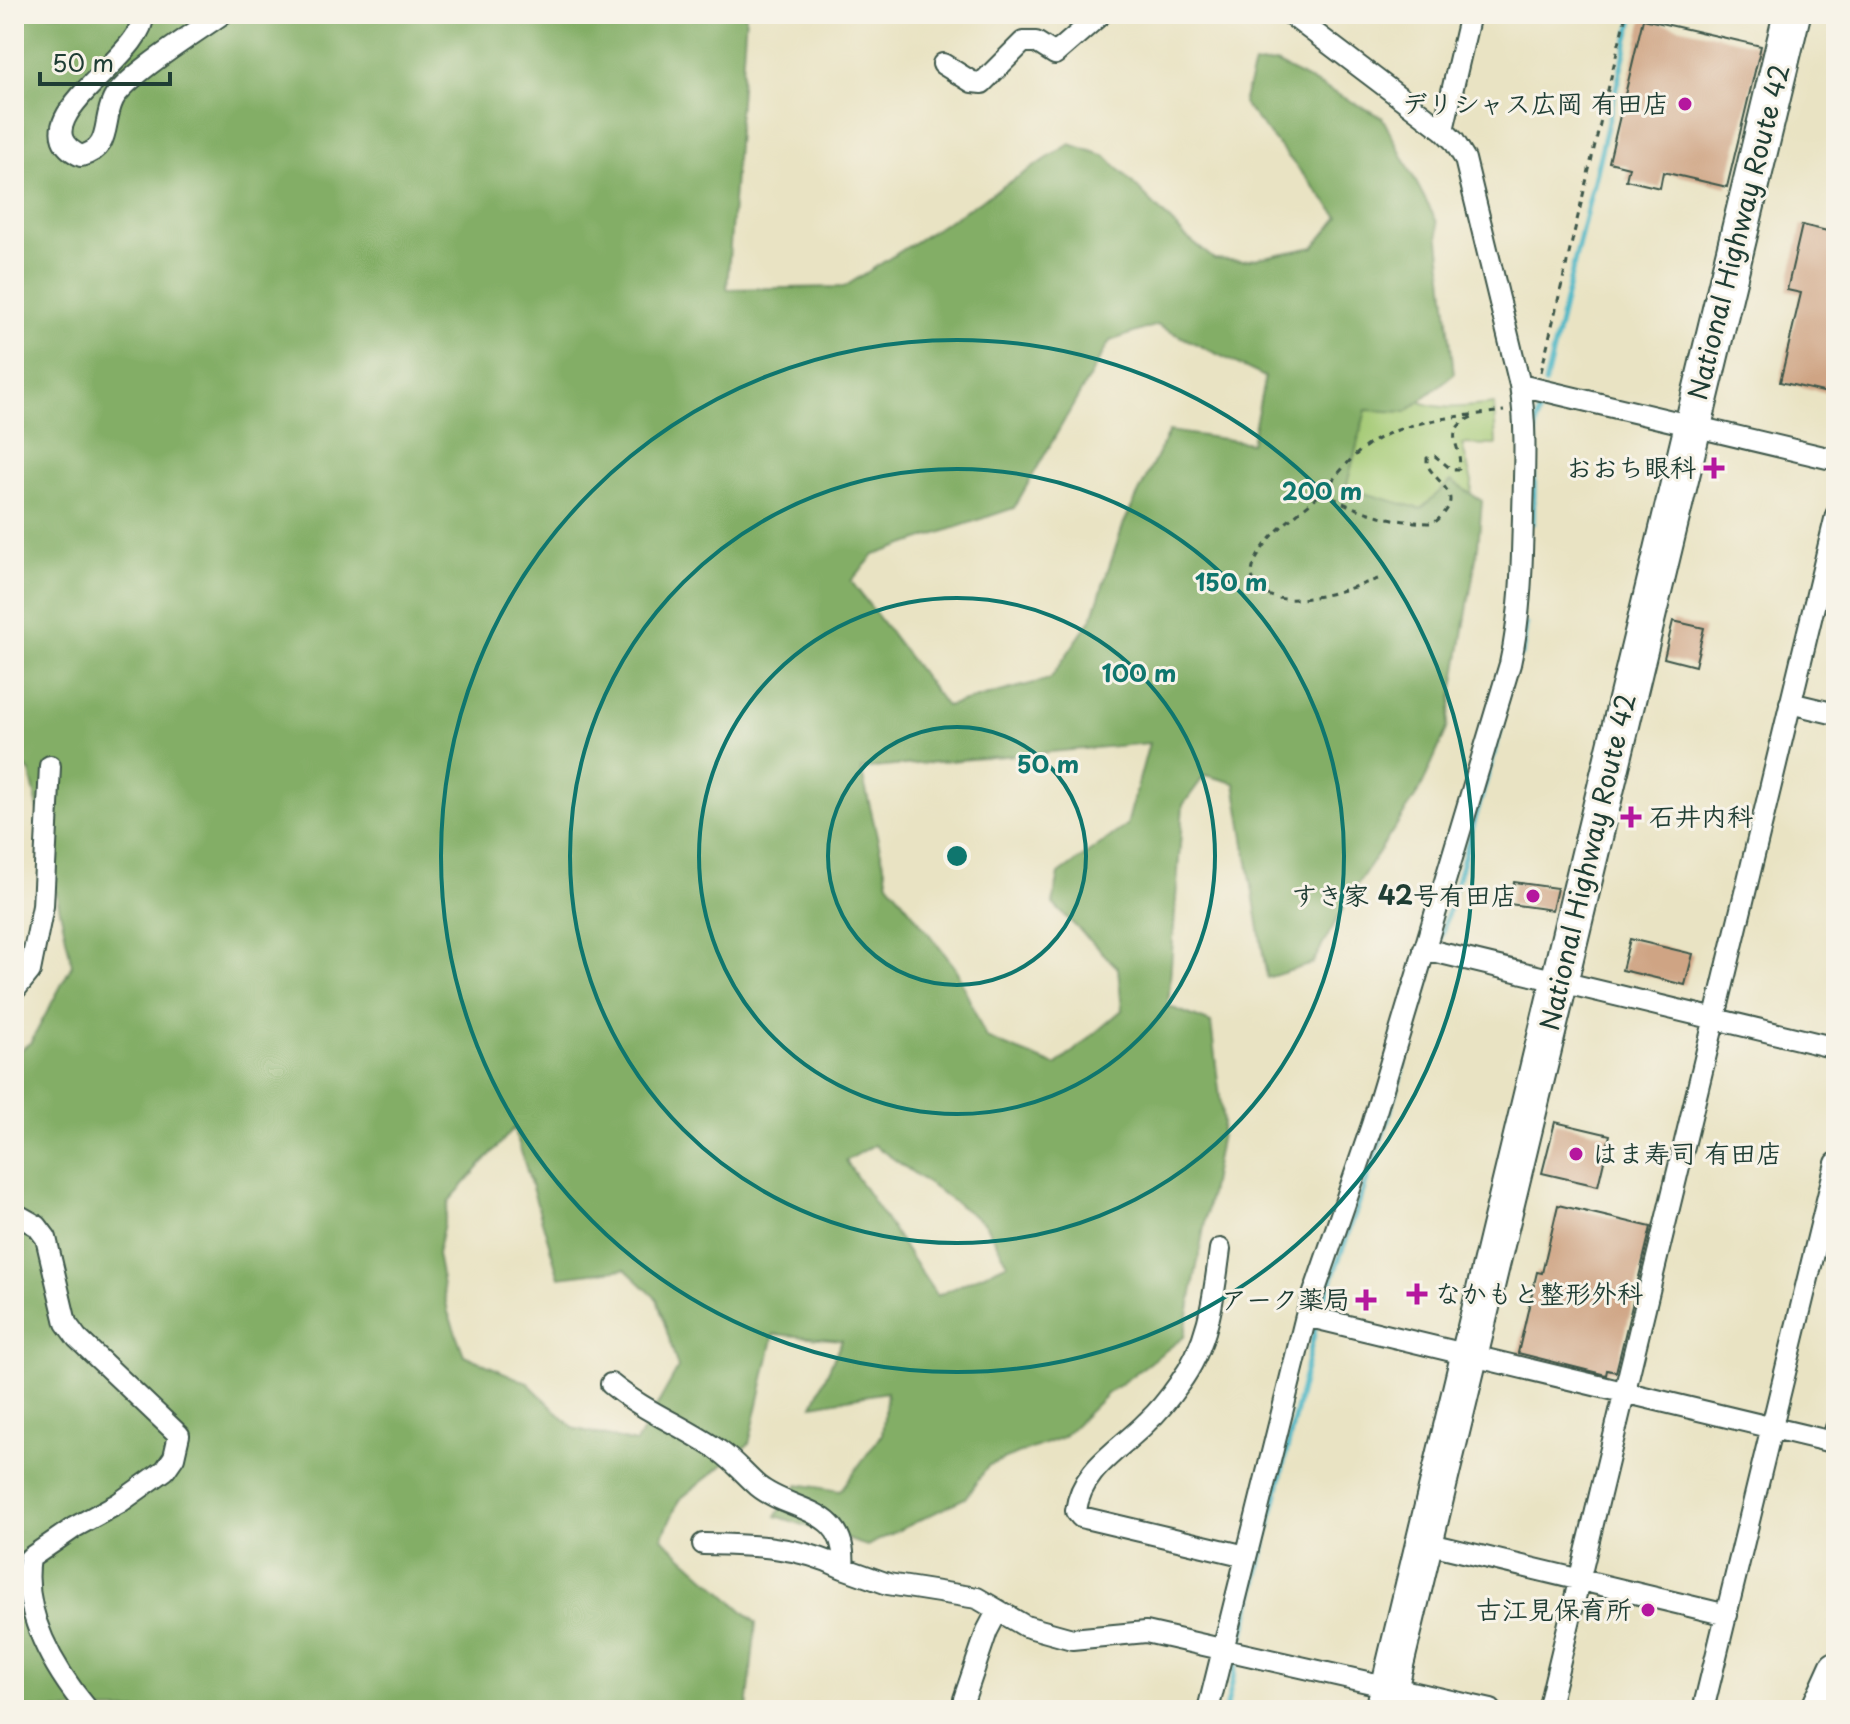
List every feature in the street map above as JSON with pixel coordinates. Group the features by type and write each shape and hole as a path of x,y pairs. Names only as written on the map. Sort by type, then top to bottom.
{"highway":[{"name":"National Highway Route 42","path":"1387,1698 1792,14"}],"main road":[{"path":"1817,1710 1836,1668"}],"street":[{"path":"143,14 142,28 134,40 84,92 61,123 61,138 71,151 81,156 93,153 103,140 113,100 125,84 222,14"},
{"path":"943,64 972,82 982,83 1023,42 1036,42 1055,54 1101,14"},
{"path":"1272,14 1323,41"},
{"path":"1208,1710 1306,1316 1372,1125 1513,649 1522,564 1524,408 1528,387 1465,159 1443,130 1290,14"},
{"path":"1443,130 1470,14"},
{"path":"1528,387 1836,460"},
{"path":"1548,1710 1836,515"},
{"path":"1790,703 1836,714"},
{"path":"14,991 30,971 43,906 50,766"},
{"path":"1424,949 1836,1048"},
{"path":"1703,1710 1836,1163"},
{"path":"14,1213 37,1226 46,1238 66,1323 77,1338 179,1435 174,1457 165,1470 119,1503 75,1527 30,1558 26,1581 36,1624 67,1685 88,1710"},
{"path":"1220,1249 1207,1333 1181,1382 1148,1422 1097,1466 1078,1495 1076,1511 1081,1517 1246,1556"},
{"path":"1306,1316 1832,1442 1836,1428"},
{"path":"611,1384 634,1403 719,1450 758,1486 801,1505 827,1522 840,1536 845,1552 843,1568"},
{"path":"1426,1543 1727,1615"},
{"path":"703,1544 799,1550 888,1584 977,1598 1025,1626 1072,1639 1146,1632 1223,1648 1387,1698 1491,1710"},
{"path":"965,1710 964,1699 987,1631 998,1610"}],"path":[{"path":"1528,387 1626,14"},
{"path":"1378,579 1304,599 1271,596 1258,588 1252,577 1253,565 1263,548 1283,525 1322,491 1357,453 1375,440 1425,422 1524,408"},
{"path":"1322,491 1339,503 1365,511 1434,523 1449,506 1449,495 1446,486 1427,465 1427,458 1435,456 1451,469 1459,469 1460,458 1454,433 1457,427 1479,414"}],"green space":[{"path":"14,14 746,14 727,289 844,287 1070,144 1106,156 1186,237 1214,259 1244,261 1314,247 1339,217 1243,103 1254,65 1276,63 1382,117 1437,222 1454,374 1406,412 1366,410 1346,488 1421,509 1451,481 1482,501 1478,546 1447,729 1421,788 1353,891 1312,964 1267,978 1235,783 1205,775 1183,805 1168,1006 1211,1023 1223,1123 1184,1337 1107,1394 1063,1437 989,1465 965,1498 867,1546 776,1516 798,1484 840,1491 882,1434 887,1392 813,1405 842,1340 774,1334 749,1444 679,1500 662,1538 756,1623 747,1710 27,1710 14,1699 14,1055 31,1042 72,965 30,772 14,755","holes":["1157,325 1265,377 1251,443 1169,431 1124,523 1092,618 1050,679 946,706 851,581 874,555 1014,508 1110,341","1149,743 1127,825 1059,874 1053,904 1118,968 1122,1010 1056,1066 986,1038 955,967 888,882 861,769","514,1128 559,1277 625,1269 657,1299 678,1368 636,1443 573,1428 528,1383 464,1355 448,1312 437,1254 449,1201","874,1145 985,1224 1008,1263 937,1296 846,1161"]},
{"path":"1413,399 1443,407 1494,404 1496,445 1462,444 1472,482 1471,496 1250,562 1324,405"}],"building":[{"name":"デリシャス広岡 有田店","path":"1643,19 1761,46 1727,187 1663,172 1660,188 1626,180 1629,167 1609,162"},
{"path":"1802,225 1836,233 1836,395 1780,382 1801,293 1787,290"},
{"path":"1673,621 1704,628 1695,666 1664,658"},
{"name":"すき家 42号有田店","path":"1514,882 1557,888 1552,910 1509,904"},
{"path":"1630,939 1693,954 1685,985 1622,970"},
{"name":"はま寿司 有田店","path":"1555,1122 1610,1135 1598,1186 1542,1173"},
{"path":"1558,1205 1651,1227 1616,1372 1607,1370 1606,1375 1518,1353 1537,1272 1542,1273"}],"waterway":[{"path":"1545,384 1634,14"},
{"path":"1533,523 1536,424 1543,394"},
{"path":"1522,655 1526,625"},
{"path":"1438,947 1502,726"},
{"path":"1319,1316 1387,1123 1435,956"},
{"path":"1241,1647 1316,1325"},
{"path":"1226,1710 1238,1656"}],"place":[{"name":"デリシャス広岡 有田店","path":"1685,104"},
{"name":"おおち眼科","path":"1714,468"},
{"name":"石井内科","path":"1631,817"},
{"name":"すき家 42号有田店","path":"1533,896"},
{"name":"はま寿司 有田店","path":"1576,1154"},
{"name":"なかもと整形外科","path":"1417,1294"},
{"name":"アーク薬局","path":"1366,1300"},
{"name":"古江見保育所","path":"1648,1610"}]}
